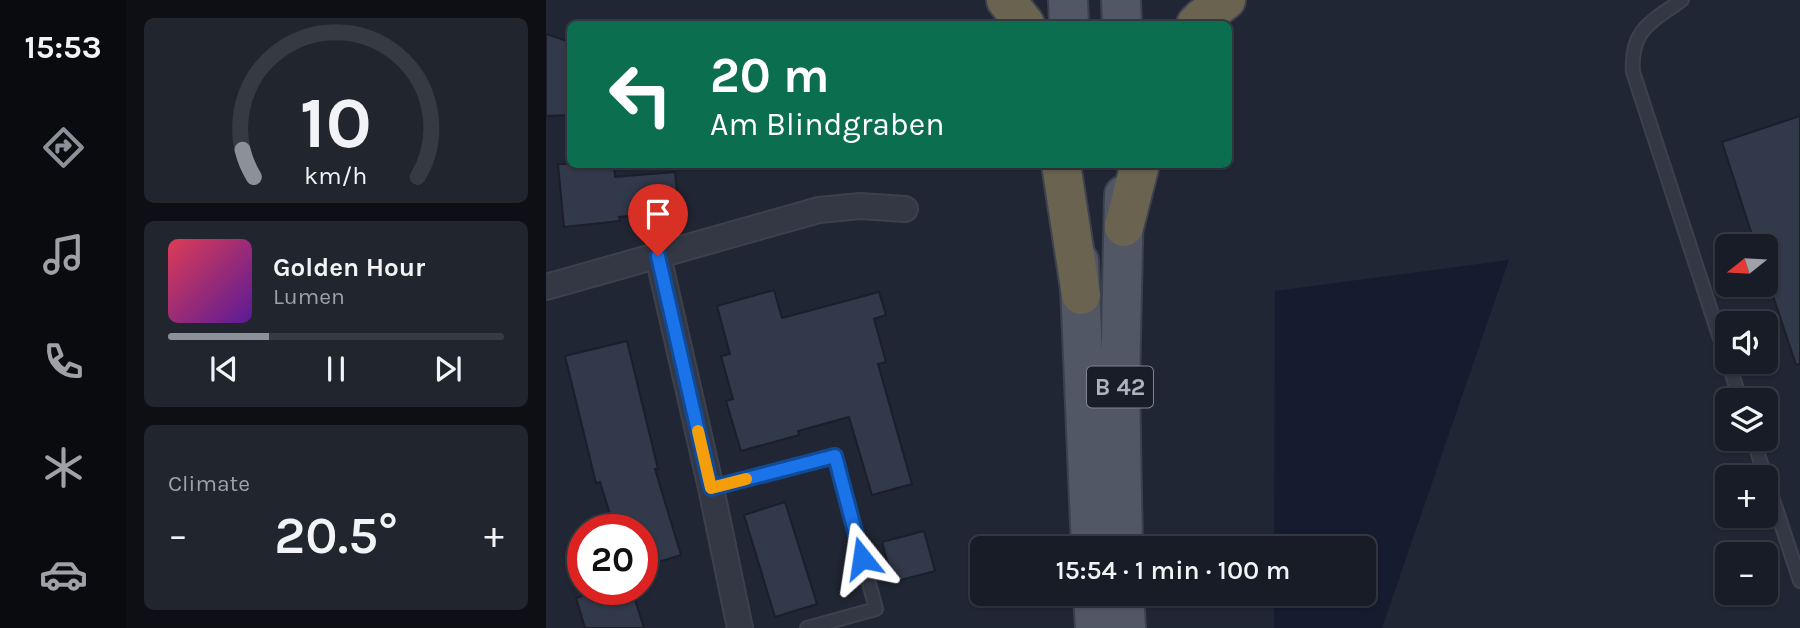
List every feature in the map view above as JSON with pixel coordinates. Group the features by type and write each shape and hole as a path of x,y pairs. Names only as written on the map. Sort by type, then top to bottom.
{"highway":[{"path":"1006,0 1023,21"},
{"path":"1199,21 1226,0"},
{"path":"1062,168 1081,295"},
{"path":"1124,227 1139,168"}],"main road":[{"path":"1068,0 1069,21"},
{"path":"1121,0 1122,21"},
{"name":"B 42","path":"1075,168 1091,536"},
{"name":"B 42","path":"1123,536 1121,385 1124,168"},
{"path":"1094,606 1096,628"},
{"path":"1125,606 1126,628"}],"street":[{"path":"546,287 818,210 860,206 905,209"},
{"path":"658,256 740,628"}],"lane":[{"path":"1682,0 1640,33 1632,52 1633,72 1715,321"},
{"path":"1757,451 1800,581"},
{"path":"711,488 835,456 876,609 807,628"}],"water":[{"path":"1509,260 1382,628 1274,628 1274,606 1376,606 1376,536 1274,536 1275,291"}],"building":[{"path":"546,34 567,41 567,115 546,116"},
{"path":"1800,116 1800,364 1796,365 1774,298 1778,298 1778,234 1752,234 1722,142"},
{"path":"558,164 567,164 567,168 614,168 615,177 675,172 679,212 619,217 620,221 564,227"},
{"path":"774,290 782,318 879,292 886,315 874,319 886,362 878,364 912,484 872,495 849,417 798,431 799,435 741,451 726,401 733,399 721,356 730,354 717,306"},
{"path":"627,341 658,469 655,469 681,555 658,562 658,514 610,514 600,482 596,483 565,356"},
{"path":"785,502 817,604 775,617 744,515"},
{"path":"924,531 935,571 893,582 882,542"},
{"path":"578,605 637,605 644,628 585,628"}],"slow traffic":[{"path":"698,431 711,488 746,479"}],"route":[{"path":"658,256 711,488 835,456 862,558"}]}
